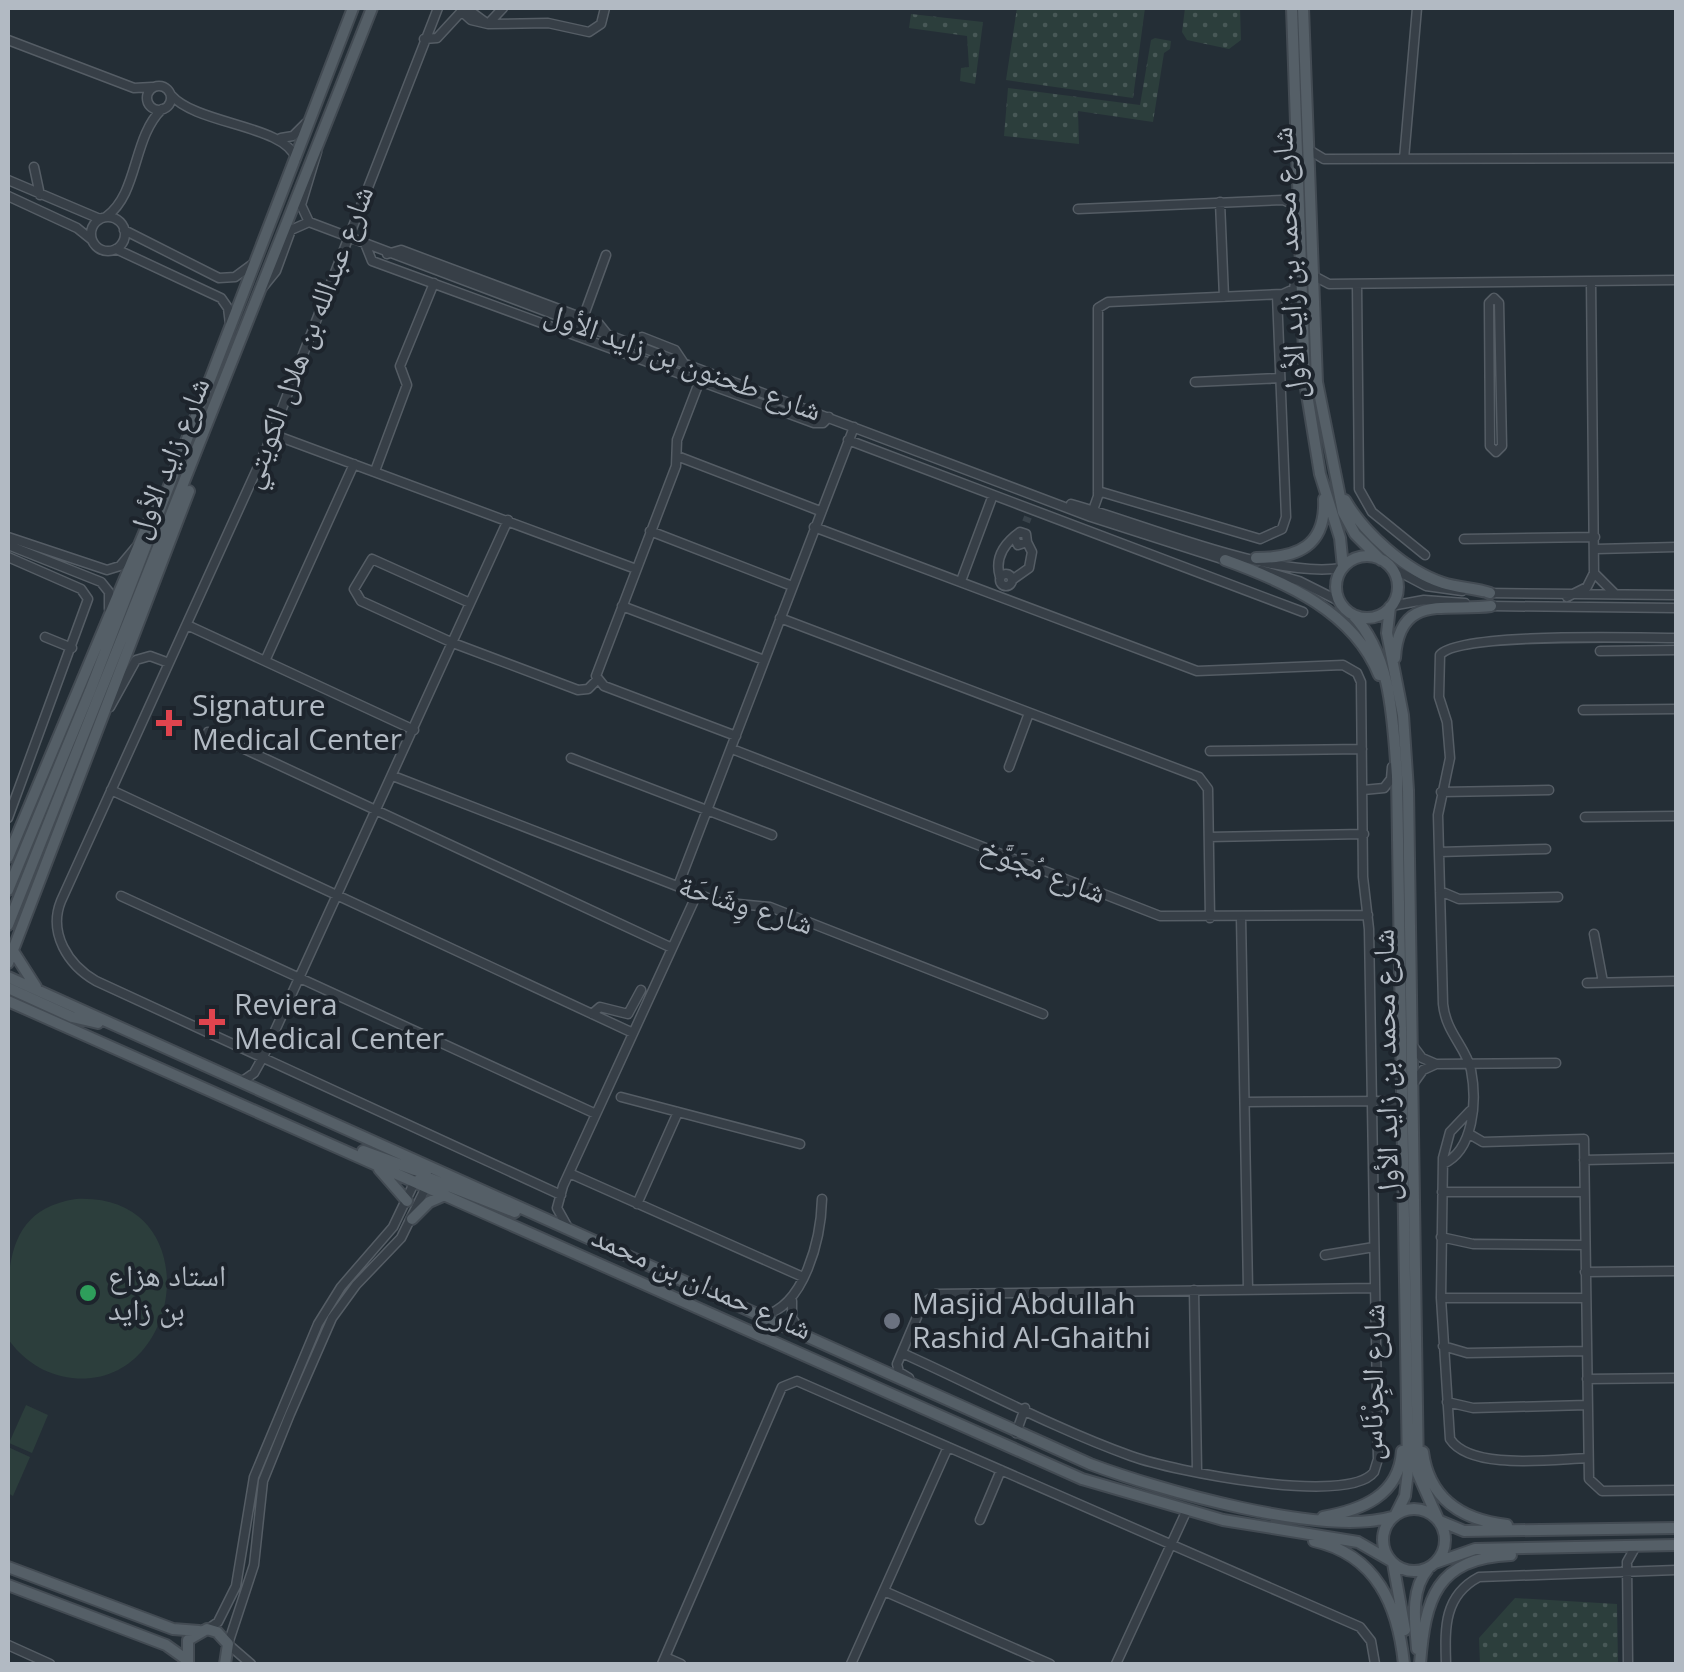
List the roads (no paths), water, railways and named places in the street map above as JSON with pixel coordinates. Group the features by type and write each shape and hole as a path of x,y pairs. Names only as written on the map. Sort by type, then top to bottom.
{"main road":[{"name":"شارع زايد الأول","path":"8,890 353,8"},
{"name":"شارع زايد الأول","path":"8,924 223,391 367,23 369,8"},
{"name":"شارع محمد بن زايد الأول","path":"1292,8 1305,382 1324,488 1340,538 1343,568"},
{"name":"شارع محمد بن زايد الأول","path":"1305,11 1316,382 1335,482 1348,522 1385,563"},
{"path":"8,964 10,947 20,934 107,711 223,391"},
{"path":"8,857 136,547 180,458"},
{"path":"1335,482 1365,529 1418,571 1491,600"},
{"path":"1256,558 1294,556 1314,542 1324,520 1324,488"},
{"path":"1364,556 1385,563 1398,586 1390,606 1368,618 1352,614 1340,601 1336,584 1343,568 1364,556"},
{"path":"1225,560 1295,588 1356,636 1368,652 1388,698"},
{"path":"1395,668 1400,634 1418,612 1491,600"},
{"name":"شارع محمد بن زايد الأول","path":"1390,606 1387,633 1407,762 1410,1039 1401,1108 1411,1416 1418,1474 1439,1520"},
{"name":"شارع محمد بن زايد الأول","path":"1352,614 1378,650 1392,726 1406,1091 1411,1416 1407,1488 1394,1515"},
{"path":"10,947 18,965 40,992"},
{"name":"شارع حمدان بن محمد","path":"8,977 302,1112 424,1176 445,1194 1043,1463 1186,1512 1358,1542 1392,1562"},
{"path":"8,988 72,1017 109,1024"},
{"name":"شارع حمدان بن محمد","path":"8,1002 370,1162 424,1176 526,1212 1104,1470 1187,1495 1314,1518 1364,1523 1394,1515"},
{"path":"8,1010 21,1007"},
{"path":"328,1143 341,1142 424,1176"},
{"path":"370,1162 406,1201"},
{"path":"412,1220 429,1202 445,1194"},
{"path":"1314,1518 1363,1508 1387,1489 1400,1465 1411,1416"},
{"path":"1411,1416 1427,1473 1455,1510 1483,1522 1557,1530"},
{"path":"1404,1664 1404,1609 1382,1540 1394,1515 1417,1508 1464,1531 1676,1528"},
{"path":"1419,1664 1416,1600 1420,1579 1446,1544 1439,1520"},
{"path":"1264,1528 1334,1547 1372,1572 1393,1606 1404,1664"},
{"path":"1392,1562 1410,1571 1468,1550 1676,1545"},
{"path":"1419,1664 1428,1604 1448,1574 1484,1558 1554,1548"},
{"path":"8,1567 173,1629 222,1635 228,1644 225,1664"},
{"path":"8,1584 166,1645 188,1663"},
{"path":"188,1663 186,1646 203,1630"}],"street":[{"name":"شارع عبدالله بن هلال الكويتي","path":"438,8 272,434 56,917 65,952 76,967 96,981 261,1062 560,1194"},
{"path":"488,24 505,8 520,23"},
{"path":"424,39 437,38 462,9 488,24 548,23 589,32 601,24 605,8"},
{"path":"1404,158 1417,8"},
{"path":"8,40 134,88 164,86 183,106 276,138 291,147 296,159"},
{"path":"134,88 148,103 164,108 183,106"},
{"path":"150,123 148,103 152,88"},
{"path":"92,240 92,228 119,203 150,123 171,95"},
{"path":"276,138 293,136 315,112"},
{"path":"263,287 276,271 291,230 309,222 301,205 316,166 317,148"},
{"path":"1308,149 1324,159 1676,158"},
{"path":"1283,200 1294,188 1298,157"},
{"path":"1309,172 1324,159"},
{"path":"34,167 40,195"},
{"path":"8,180 123,227 219,278 235,277 257,260"},
{"path":"8,196 81,230 102,250 116,250 221,298 228,308 230,330"},
{"path":"1078,208 1283,200 1293,206 1300,234"},
{"path":"1220,202 1224,297"},
{"path":"116,250 122,243 119,203"},
{"name":"شارع طحنون بن زايد الأول","path":"309,222 1165,543 1299,581 1340,601"},
{"path":"366,246 372,261 814,423 823,423 829,416"},
{"path":"387,254 402,250 602,325 608,334"},
{"path":"583,318 606,254"},
{"path":"1093,510 1098,491 1098,308 1108,302 1280,294 1296,285 1301,254"},
{"path":"1312,273 1328,284 1676,280"},
{"path":"1494,281 1494,298 1490,303 1490,446 1496,452 1502,446 1499,303 1494,298"},
{"path":"1567,597 1587,588 1594,574 1596,548 1591,281"},
{"path":"374,471 406,389 400,366 434,283"},
{"path":"1312,298 1328,284"},
{"path":"1357,284 1359,489 1372,512 1425,556"},
{"path":"1280,294 1296,301 1303,337"},
{"path":"1098,491 1254,538 1272,537 1286,517 1280,294"},
{"path":"1196,382 1280,378"},
{"path":"470,603 372,559 355,586 361,601 452,643 578,690 597,680 700,380"},
{"path":"678,886 854,426"},
{"path":"272,434 636,569"},
{"path":"848,440 993,495 1024,523 1032,556 1029,568 1004,586 998,562 1024,523 1051,518 1303,612"},
{"path":"677,456 820,510"},
{"path":"264,661 354,464"},
{"path":"814,526 961,581 993,495"},
{"path":"1051,518 1057,502"},
{"name":"شارع طحنون بن زايد الأول","path":"1057,502 1256,558 1314,570 1343,568"},
{"path":"241,1082 261,1062 508,520"},
{"path":"650,531 792,586"},
{"path":"8,536 107,570 120,566 136,547"},
{"path":"1464,539 1595,537"},
{"path":"8,545 106,586 110,597 108,614"},
{"path":"1596,548 1676,547"},
{"path":"8,558 88,596 8,818"},
{"path":"1385,563 1426,586 1491,600 1676,608"},
{"path":"56,578 61,566"},
{"path":"1594,574 1605,588 1622,596"},
{"name":"شارع الجِرْنَاس","path":"900,1357 1026,1408 1125,1454 1196,1471 1294,1486 1351,1486 1370,1477 1378,1459 1361,682 1348,666 1197,671 961,581"},
{"path":"1390,606 1424,600 1676,595"},
{"path":"622,606 764,660"},
{"path":"780,618 1199,778 1208,789 1210,918"},
{"path":"188,625 414,730"},
{"path":"45,637 72,648"},
{"path":"1443,1164 1470,1135 1470,1110 1469,1064 1445,1019 1439,852 1441,792 1450,758 1447,722 1439,697 1439,663 1448,647 1510,639 1676,638"},
{"path":"1600,651 1676,650"},
{"path":"107,711 136,660 150,656 169,663"},
{"path":"597,680 736,736"},
{"path":"1583,710 1676,708"},
{"path":"1009,766 1029,713"},
{"path":"1363,790 1378,790 1388,784 1392,773 1392,726"},
{"path":"208,732 672,948"},
{"name":"شارع مُجَوَّخ","path":"732,749 1154,914 1210,918 1368,915"},
{"path":"1210,751 1362,749"},
{"path":"570,758 772,835"},
{"name":"شارع وِشَاحَة","path":"393,776 727,905 770,907 1042,1014"},
{"path":"111,790 633,1033"},
{"path":"1378,790 1393,804 1397,853"},
{"path":"1441,792 1549,790"},
{"path":"1586,817 1676,816"},
{"path":"1209,837 1364,834"},
{"path":"1439,852 1546,850"},
{"path":"1440,891 1459,898 1558,897"},
{"path":"576,1235 558,1214 560,1194 697,894"},
{"path":"121,896 596,1114"},
{"path":"1440,908 1459,898"},
{"path":"1241,917 1248,1289"},
{"path":"1594,934 1603,982"},
{"path":"1587,982 1676,981"},
{"path":"592,1014 602,1007 628,1014 641,990"},
{"path":"1410,1039 1417,1052 1436,1064"},
{"path":"261,1062 262,1084 302,1112"},
{"path":"1387,1101 1406,1091 1423,1070 1436,1064 1556,1062"},
{"path":"622,1097 800,1144"},
{"path":"1246,1102 1372,1100 1387,1101 1401,1108"},
{"path":"1470,1110 1450,1132 1443,1164 1441,1298 1450,1440 1464,1452 1492,1460 1588,1458"},
{"path":"638,1204 678,1112"},
{"path":"1470,1135 1483,1142 1584,1139 1589,1480 1602,1490 1676,1490"},
{"path":"1584,1160 1676,1158"},
{"path":"569,1173 802,1277"},
{"path":"203,1630 218,1622 236,1586 254,1477 318,1324 340,1287 387,1234 424,1176"},
{"path":"250,1664 228,1644 254,1565 260,1490 332,1318 356,1284 398,1244 412,1220 424,1176"},
{"path":"1442,1192 1584,1192"},
{"path":"758,1317 776,1312 793,1296 820,1226 822,1200"},
{"path":"1440,1237 1472,1244 1585,1245"},
{"path":"1326,1255 1374,1247"},
{"path":"1585,1272 1676,1270"},
{"path":"920,1390 899,1372 900,1357 922,1306 936,1294 1374,1288"},
{"path":"1194,1290 1196,1471"},
{"path":"793,1296 792,1318 805,1338"},
{"path":"1441,1298 1586,1298"},
{"path":"1443,1346 1467,1354 1586,1351"},
{"path":"852,1359 864,1358 884,1366 900,1357"},
{"path":"1587,1379 1676,1378"},
{"path":"682,1664 664,1661 786,1383 802,1382 1360,1627 1372,1641 1375,1664"},
{"path":"1446,1402 1473,1408 1587,1405"},
{"path":"1016,1433 1026,1408"},
{"path":"851,1664 948,1447"},
{"path":"980,1520 1001,1470"},
{"path":"1116,1664 1186,1512"},
{"path":"1617,1546 1627,1566"},
{"path":"1628,1664 1627,1566 1636,1546"},
{"path":"1446,1664 1449,1610 1459,1592 1474,1580 1500,1573 1627,1566 1676,1570"},
{"path":"884,1591 1050,1664"},
{"path":"8,1645 50,1664"}],"tunnel":[{"path":"1026,522 1028,517"}],"place":[{"name":"Signature Medical Center","path":"169,723"},
{"name":"Reviera Medical Center","path":"212,1022"},
{"name":"استاد هزاع بن زايد","path":"88,1293"},
{"name":"Masjid Abdullah Rashid Al-Ghaithi","path":"892,1321"}]}
